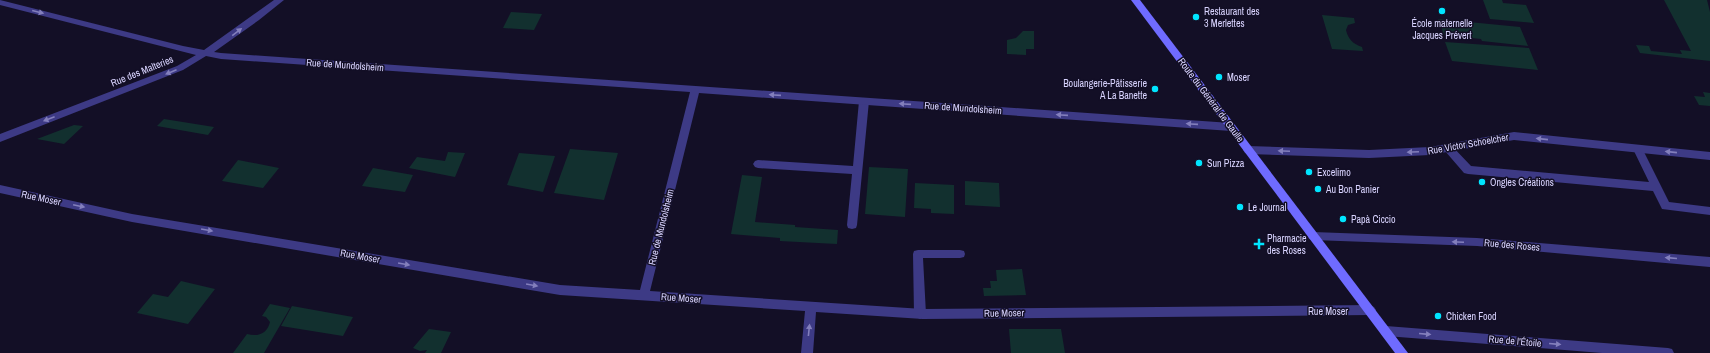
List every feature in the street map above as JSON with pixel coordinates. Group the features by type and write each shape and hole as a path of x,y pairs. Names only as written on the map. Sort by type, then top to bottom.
{"main road":[{"name":"Route du Général de Gaulle","path":"1135,0 1402,353"}],"street":[{"name":"Rue des Malteries","path":"0,138 156,78 205,54 280,0"},
{"name":"Rue de Mundolsheim","path":"0,2 205,54 1231,127"},
{"name":"Rue de Mundolsheim","path":"644,295 695,90"},
{"path":"852,225 864,102"},
{"name":"Rue Victor Schoelcher","path":"1248,150 1369,154 1430,151 1514,136 1710,156"},
{"path":"1448,148 1468,170 1657,187"},
{"path":"1638,149 1666,206 1710,211"},
{"path":"758,164 858,170"},
{"name":"Rue Moser","path":"0,189 132,218 560,290 920,314 1370,310"},
{"name":"Rue des Roses","path":"1313,236 1477,242 1710,262"},
{"path":"920,314 918,254 960,254"},
{"path":"807,353 811,307"},
{"name":"Rue de l'Étoile","path":"1386,330 1668,353"}],"green space":[{"path":"1483,0 1502,0 1503,3 1526,5 1534,23 1490,19"},
{"path":"1664,0 1707,0 1710,12 1710,61 1640,53 1636,45 1649,46 1651,51 1682,54 1680,50 1691,51"},
{"path":"511,12 542,14 534,30 503,28"},
{"path":"1322,15 1354,18 1355,23 1348,25 1346,30 1350,39 1362,47 1363,51 1332,49"},
{"path":"1438,19 1520,27 1528,46 1444,35"},
{"path":"1023,31 1034,31 1034,49 1026,49 1026,55 1007,54 1007,40 1016,38"},
{"path":"1445,42 1529,48 1538,70 1452,61"},
{"path":"1703,92 1710,93 1710,106 1699,105 1694,96 1705,97"},
{"path":"164,119 214,127 208,135 157,126"},
{"path":"74,125 83,126 64,144 37,139"},
{"path":"570,149 618,153 604,200 554,193"},
{"path":"448,152 465,153 455,177 409,168 417,157 445,161"},
{"path":"519,153 555,156 543,192 507,185"},
{"path":"238,160 279,168 263,188 222,181"},
{"path":"869,167 908,169 905,217 865,214"},
{"path":"373,168 413,175 405,192 362,186"},
{"path":"742,175 762,177 755,222 838,230 837,244 780,241 780,238 731,234"},
{"path":"965,181 999,183 1000,207 965,205"},
{"path":"915,183 954,185 954,214 931,213 931,209 914,208"},
{"path":"1022,269 1026,295 984,296 983,288 991,288 990,281 997,281 996,270"},
{"path":"181,281 215,289 188,324 137,313 153,294 168,297"},
{"path":"270,304 290,308 264,353 233,353 247,334 262,334 267,329 270,322 266,317 262,316"},
{"path":"292,306 353,317 343,336 281,326"},
{"path":"429,329 451,332 441,353 425,353 427,350 420,351 413,348"},
{"path":"1009,329 1061,329 1065,353 1011,353"}],"place":[{"name":"École maternelle Jacques Prévert","path":"1442,11"},
{"name":"Restaurant des 3 Merlettes","path":"1196,17"},
{"name":"Moser","path":"1219,77"},
{"name":"Boulangerie-Pâtisserie A La Banette","path":"1155,89"},
{"name":"Sun Pizza","path":"1199,163"},
{"name":"Excelimo","path":"1309,172"},
{"name":"Ongles Créations","path":"1482,182"},
{"name":"Au Bon Panier","path":"1318,189"},
{"name":"Le Journal","path":"1240,207"},
{"name":"Papà Ciccio","path":"1343,219"},
{"name":"Pharmacie des Roses","path":"1259,244"},
{"name":"Chicken Food","path":"1438,316"}]}
